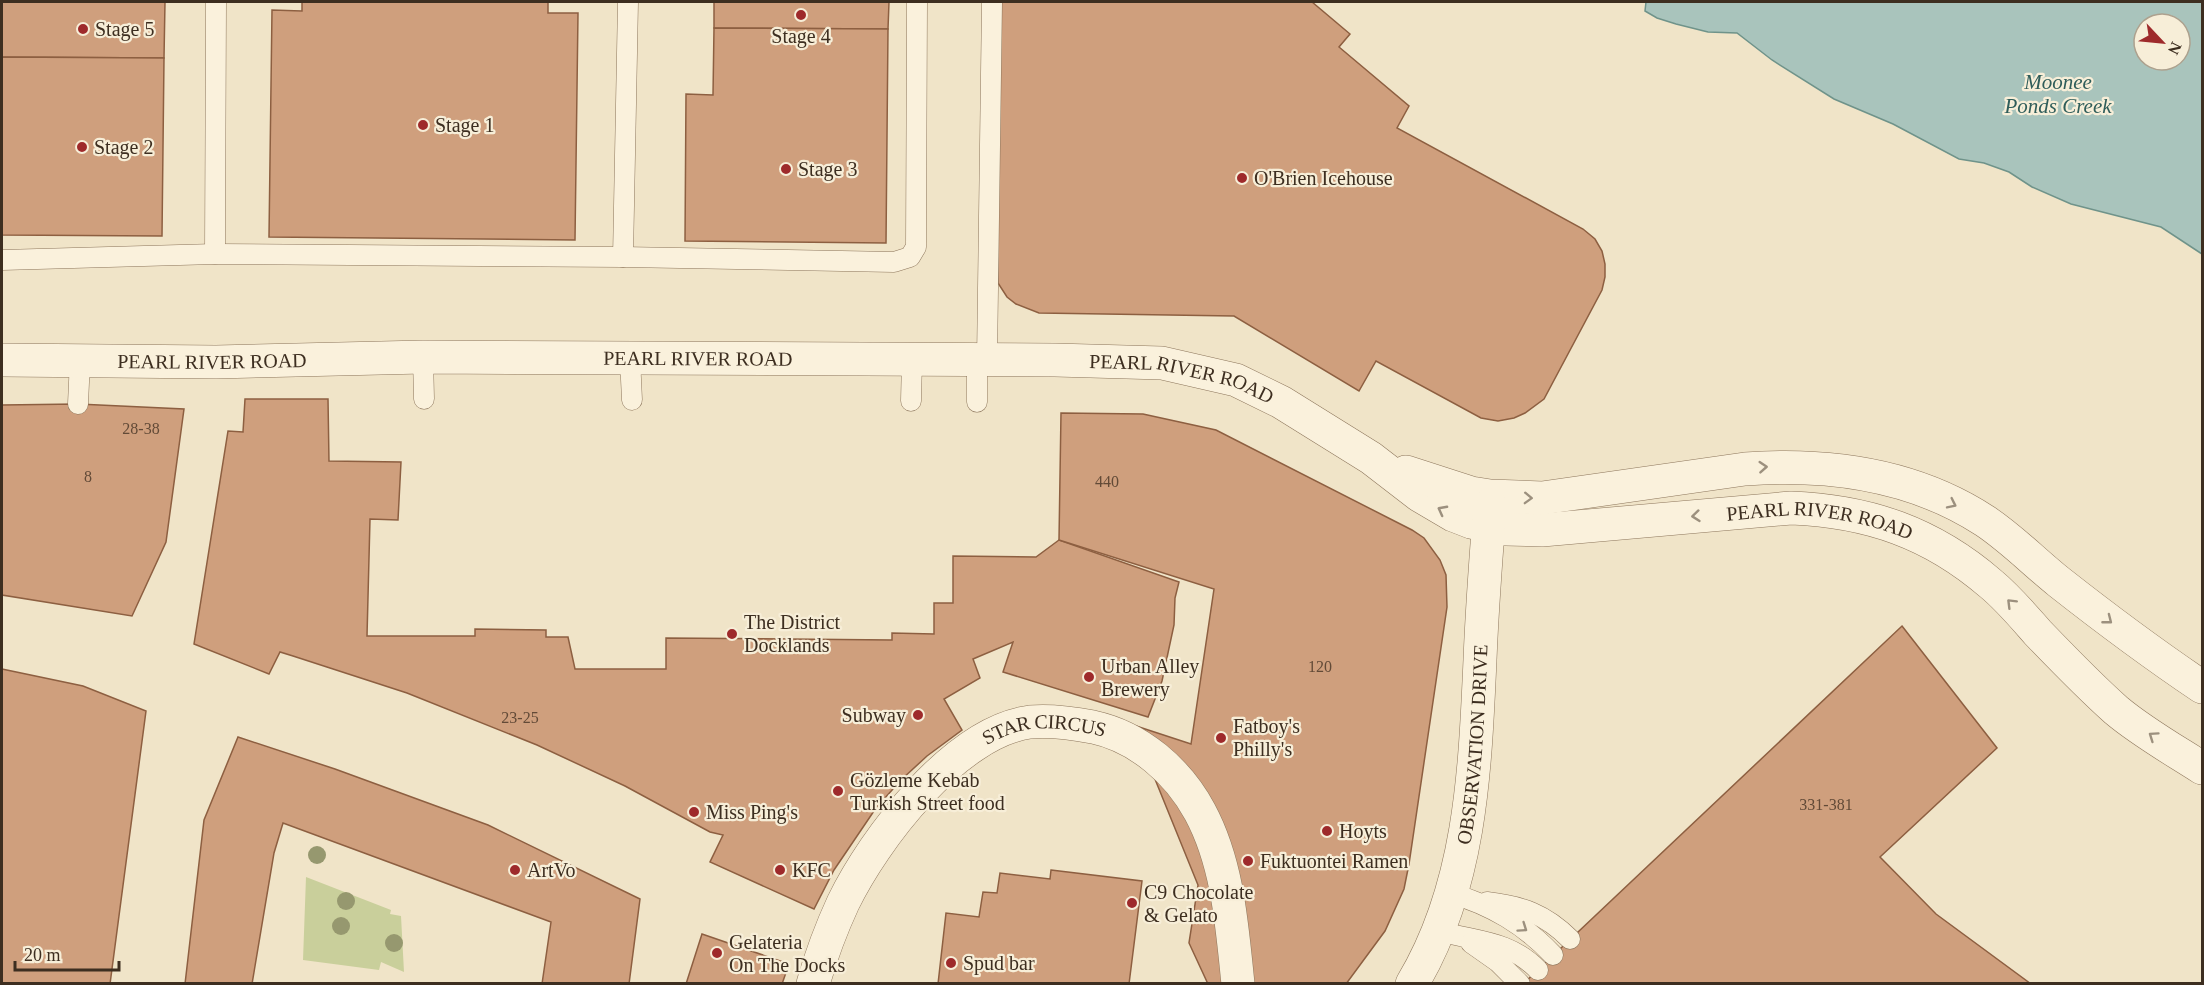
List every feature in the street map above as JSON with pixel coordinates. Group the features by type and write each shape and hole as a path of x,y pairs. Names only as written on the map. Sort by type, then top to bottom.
{"street":[{"name":"PEARL RIVER ROAD","path":"2,360 216,362 423,357 1162,363 1236,380 1281,402 1371,458 1437,508 1471,522 1489,511 1542,498 1745,469 1825,467 1897,481 1983,520 2141,645 2202,687"},
{"name":"PEARL RIVER ROAD","path":"1489,511 1524,531 1791,508 1857,514 1884,522 1936,546 1967,564 2007,599 2117,711 2202,768"},
{"name":"OBSERVATION DRIVE","path":"1413,984 1451,935 1464,897 1461,853 1476,762 1489,511"},
{"name":"STAR CIRCUS","path":"813,984 826,941 844,901 867,862 916,796 965,752 997,732 1029,722 1060,722 1106,730 1146,749 1165,765 1187,792 1200,812 1221,868 1231,912 1238,984"}],"lane":[{"path":"215,255 216,2"},
{"path":"623,257 628,2"},
{"path":"2,260 215,255 623,257 894,262 910,257 916,247 917,237 917,2"},
{"path":"977,402 982,360 992,2"},
{"path":"423,357 424,399"},
{"path":"630,358 632,400"},
{"path":"78,404 80,360"},
{"path":"911,401 912,360"},
{"path":"1464,897 1503,904 1539,915 1570,939"},
{"path":"1464,897 1523,929 1553,955"},
{"path":"1451,935 1507,948 1527,959 1538,970"},
{"path":"1451,935 1493,958 1520,984"}],"green space":[{"path":"306,877 391,910 390,914 401,916 404,972 381,962 379,970 303,960"}],"water":[{"name":"Moonee Ponds Creek","path":"1646,2 2202,2 2202,254 2161,227 2071,204 2032,187 2009,172 1984,163 1959,159 1893,124 1834,99 1772,60 1737,33 1708,32 1657,18 1645,11"}],"building":[{"name":"Stage 5","path":"2,2 165,2 164,58 2,57"},
{"name":"Stage 1","path":"302,2 548,2 548,13 578,13 575,240 269,237 272,10 302,11"},
{"name":"Stage 4","path":"714,2 889,2 888,29 714,28"},
{"name":"O'Brien Icehouse","path":"998,2 1312,2 1350,34 1339,47 1409,106 1397,128 1583,229 1595,239 1602,251 1605,264 1602,290 1544,399 1514,418 1498,421 1481,418 1376,361 1359,391 1234,316 1039,313 1016,304 1007,297 998,283"},
{"name":"Stage 3","path":"714,28 888,29 886,243 685,241 686,94 713,95"},
{"name":"Stage 2","path":"2,57 164,58 162,236 2,235"},
{"path":"245,399 328,399 329,461 401,462 398,520 370,519 367,636 475,636 475,629 546,630 546,637 568,637 575,669 666,669 666,638 892,640 892,633 934,634 934,603 953,603 953,556 1036,557 1059,540 1179,582 1175,598 1174,625 1162,681 1148,717 1003,672 1013,642 973,659 980,678 944,699 962,730 927,756 876,808 834,870 814,909 710,862 723,835 710,832 625,786 537,745 407,693 280,652 269,674 194,644 228,431 243,432"},
{"path":"78,404 184,409 166,542 132,616 2,595 2,405"},
{"path":"1061,413 1143,414 1216,430 1412,530 1424,538 1440,560 1446,575 1447,607 1404,889 1385,931 1346,984 1208,984 1189,943 1198,885 1133,725 1191,744 1214,589 1059,540"},
{"path":"1902,626 1997,748 1880,857 1936,914 2031,984 1523,984"},
{"path":"2,669 83,686 146,711 110,984 2,984"},
{"path":"238,737 335,769 488,825 640,899 629,984 542,984 551,922 283,823 274,853 252,984 185,984 204,820"},
{"path":"1051,870 1142,881 1129,984 938,984 946,913 979,917 983,892 997,893 1000,873 1050,879"},
{"path":"702,934 789,964 782,984 686,984"}],"place":[{"name":"Stage 4","path":"801,15"},
{"name":"Stage 5","path":"83,29"},
{"name":"Stage 1","path":"423,125"},
{"name":"Stage 2","path":"82,147"},
{"name":"Stage 3","path":"786,169"},
{"name":"O'Brien Icehouse","path":"1242,178"},
{"name":"The District Docklands","path":"732,634"},
{"name":"Urban Alley Brewery","path":"1089,677"},
{"name":"Subway","path":"918,715"},
{"name":"Fatboy's Philly's","path":"1221,738"},
{"name":"Gözleme Kebab Turkish Street food","path":"838,791"},
{"name":"Miss Ping's","path":"694,812"},
{"name":"Hoyts","path":"1327,831"},
{"name":"Fuktuontei Ramen","path":"1248,861"},
{"name":"ArtVo","path":"515,870"},
{"name":"KFC","path":"780,870"},
{"name":"C9 Chocolate & Gelato","path":"1132,903"},
{"name":"Gelateria On The Docks","path":"717,953"},
{"name":"Spud bar","path":"951,963"}]}
